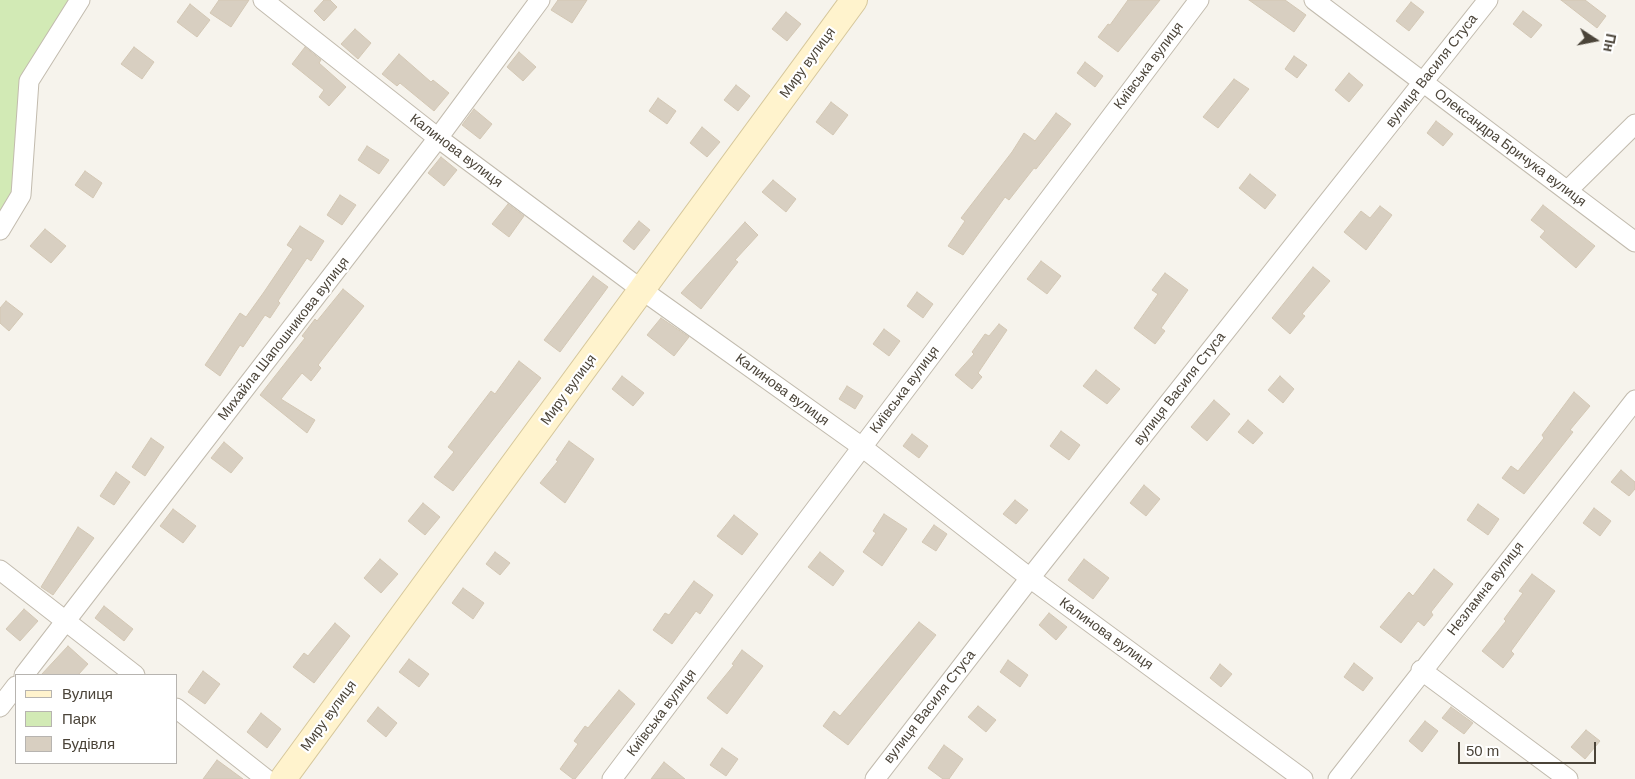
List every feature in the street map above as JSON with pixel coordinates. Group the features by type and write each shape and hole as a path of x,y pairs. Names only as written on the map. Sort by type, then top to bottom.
{"main road":[{"name":"Миру вулиця","path":"283,779 854,0"}],"street":[{"path":"0,230 21,195 29,81 80,0"},
{"name":"Калинова вулиця","path":"263,0 438,138 642,290 862,447 1030,578 1303,779"},
{"name":"Михайла Шапошникова вулиця","path":"25,674 438,138 540,0"},
{"name":"Київська вулиця","path":"612,779 1199,0"},
{"name":"Олександра Бричука вулиця","path":"1314,0 1635,242"},
{"name":"вулиця Василя Стуса","path":"875,779 1030,578 1488,0"},
{"path":"1568,190 1635,124"},
{"name":"Незламна вулиця","path":"1338,779 1421,670 1635,400"},
{"path":"0,570 134,674"},
{"path":"1421,670 1568,779"},
{"path":"0,707 15,687"},
{"path":"178,710 266,779"}],"green space":[{"path":"0,0 80,0 29,81 21,195 0,230"}],"building":[{"path":"219,0 249,0 231,27 210,13"},
{"path":"324,0 330,0 337,7 324,21 314,11"},
{"path":"558,0 587,0 572,23 551,10"},
{"path":"1128,0 1160,0 1118,52 1098,37 1108,24 1110,25"},
{"path":"1249,0 1285,0 1306,15 1294,32"},
{"path":"1561,0 1585,0 1606,16 1597,28"},
{"path":"1411,2 1424,12 1409,31 1396,21"},
{"path":"190,4 210,20 197,37 177,22"},
{"path":"1523,11 1542,25 1531,38 1513,24"},
{"path":"786,12 801,24 787,41 772,29"},
{"path":"355,29 371,43 358,59 341,44"},
{"path":"134,47 154,62 142,79 121,64"},
{"path":"305,47 321,60 319,63 346,87 329,106 319,97 324,90 292,64"},
{"path":"519,52 536,67 523,81 507,67"},
{"path":"399,54 431,82 433,80 449,93 434,111 400,83 397,86 382,74"},
{"path":"1294,56 1307,65 1297,78 1285,69"},
{"path":"1085,62 1103,76 1095,87 1077,73"},
{"path":"1349,73 1363,85 1349,102 1335,90"},
{"path":"1234,79 1249,89 1218,128 1203,117"},
{"path":"736,85 750,96 738,111 724,100"},
{"path":"658,98 676,111 667,124 649,111"},
{"path":"831,102 848,115 833,135 816,122"},
{"path":"474,109 492,124 480,139 462,125"},
{"path":"1056,113 1071,124 1036,169 1034,168 1009,200 1005,197 963,255 948,246 965,221 961,218 1012,152 1024,133 1035,141"},
{"path":"1436,121 1453,134 1443,146 1427,133"},
{"path":"702,127 720,142 707,157 690,143"},
{"path":"367,146 389,160 379,174 358,160"},
{"path":"441,157 457,170 444,186 428,173"},
{"path":"85,171 102,183 93,198 75,185"},
{"path":"1250,174 1276,195 1265,209 1239,188"},
{"path":"773,180 796,199 786,212 762,192"},
{"path":"340,195 356,205 342,225 327,215"},
{"path":"508,204 524,216 509,237 492,224"},
{"path":"1543,205 1595,246 1576,268 1540,237 1545,231 1531,220"},
{"path":"1380,206 1392,215 1366,250 1344,232 1361,211 1370,218"},
{"path":"639,221 650,230 634,250 623,241"},
{"path":"745,222 758,235 735,260 738,262 701,309 681,293"},
{"path":"300,226 324,241 311,261 307,258 278,301 280,303 270,318 265,315 243,347 240,345 220,376 205,365 240,313 246,317 264,292 293,249 287,245"},
{"path":"45,229 66,246 51,263 30,246"},
{"path":"1041,261 1061,276 1047,294 1027,279"},
{"path":"1313,267 1330,281 1302,314 1305,316 1290,334 1272,318"},
{"path":"1165,273 1188,290 1161,328 1165,331 1155,344 1134,328 1158,294 1152,290"},
{"path":"593,276 608,287 560,352 544,340"},
{"path":"343,289 364,306 318,365 321,368 311,381 302,373 281,399 315,420 307,433 260,395 305,338 302,336 315,319 317,321"},
{"path":"917,292 933,304 923,318 907,306"},
{"path":"6,301 23,314 9,331 0,323 0,308"},
{"path":"661,318 689,337 674,356 647,335"},
{"path":"999,324 1007,330 978,373 982,377 972,389 955,375 974,354 972,352 985,334 989,336"},
{"path":"884,329 900,341 889,356 873,344"},
{"path":"519,361 541,378 453,491 434,477 454,452 448,447 491,391 495,394"},
{"path":"1096,370 1120,389 1107,404 1083,386"},
{"path":"622,376 644,393 633,406 612,389"},
{"path":"1280,376 1294,389 1283,403 1268,390"},
{"path":"847,386 863,396 855,409 839,399"},
{"path":"1574,392 1590,406 1570,430 1573,432 1524,494 1502,478 1511,466 1518,471 1544,438 1542,435"},
{"path":"1214,400 1230,414 1207,441 1191,427"},
{"path":"1248,420 1263,433 1253,444 1238,432"},
{"path":"1061,431 1080,445 1069,460 1050,446"},
{"path":"912,434 928,446 919,458 903,446"},
{"path":"151,438 164,447 145,476 132,467"},
{"path":"569,441 594,459 565,503 540,483 558,461 556,460"},
{"path":"224,442 243,458 231,473 211,458"},
{"path":"1621,470 1635,482 1635,489 1629,496 1611,482"},
{"path":"116,472 130,482 114,505 100,496"},
{"path":"1144,485 1160,499 1146,516 1130,503"},
{"path":"1015,500 1028,510 1016,524 1003,514"},
{"path":"423,503 440,517 425,535 408,521"},
{"path":"1478,504 1499,519 1488,535 1467,520"},
{"path":"1594,508 1611,521 1600,536 1583,523"},
{"path":"173,509 196,526 183,543 160,526"},
{"path":"884,514 907,529 882,566 863,552 876,533 873,531"},
{"path":"734,515 758,534 742,555 717,536"},
{"path":"934,525 947,534 936,551 922,542"},
{"path":"78,527 94,538 53,595 41,587"},
{"path":"495,552 510,563 500,575 486,564"},
{"path":"820,552 844,571 833,586 808,567"},
{"path":"380,559 398,574 381,593 364,578"},
{"path":"1084,559 1109,578 1093,599 1068,580"},
{"path":"1434,569 1453,584 1431,612 1433,615 1424,626 1418,621 1401,643 1380,627 1409,592 1413,596"},
{"path":"1532,574 1555,591 1511,651 1514,654 1503,668 1482,651 1506,621 1504,619 1523,593 1519,591"},
{"path":"694,581 713,595 700,614 696,611 672,644 653,630 665,613 669,615"},
{"path":"463,588 484,603 473,619 452,603"},
{"path":"104,606 133,629 124,641 95,618"},
{"path":"24,609 38,621 20,641 6,629"},
{"path":"1049,613 1067,627 1056,640 1039,625"},
{"path":"919,622 936,635 848,745 823,726 834,711 840,716"},
{"path":"335,623 350,636 314,683 293,667 304,653 308,656"},
{"path":"68,646 88,664 79,674 42,674"},
{"path":"742,650 763,666 727,714 707,698 734,665 732,664"},
{"path":"409,659 429,674 419,687 399,672"},
{"path":"1008,660 1028,675 1020,687 1000,672"},
{"path":"1354,663 1373,678 1363,691 1344,677"},
{"path":"1220,664 1232,674 1221,687 1210,678"},
{"path":"203,671 220,684 205,704 188,692"},
{"path":"619,690 635,704 575,779 573,779 560,769 578,744 574,741 585,726 588,728"},
{"path":"978,706 996,720 986,732 968,717"},
{"path":"378,707 397,723 386,737 367,721"},
{"path":"1451,707 1473,723 1464,734 1442,718"},
{"path":"261,713 281,729 267,748 247,732"},
{"path":"1425,721 1438,731 1422,752 1409,741"},
{"path":"1586,730 1600,741 1585,759 1571,747"},
{"path":"944,745 963,759 949,779 943,779 928,768"},
{"path":"722,748 738,759 726,776 710,765"},
{"path":"217,760 243,779 203,779"},
{"path":"664,762 685,779 651,779"}]}
